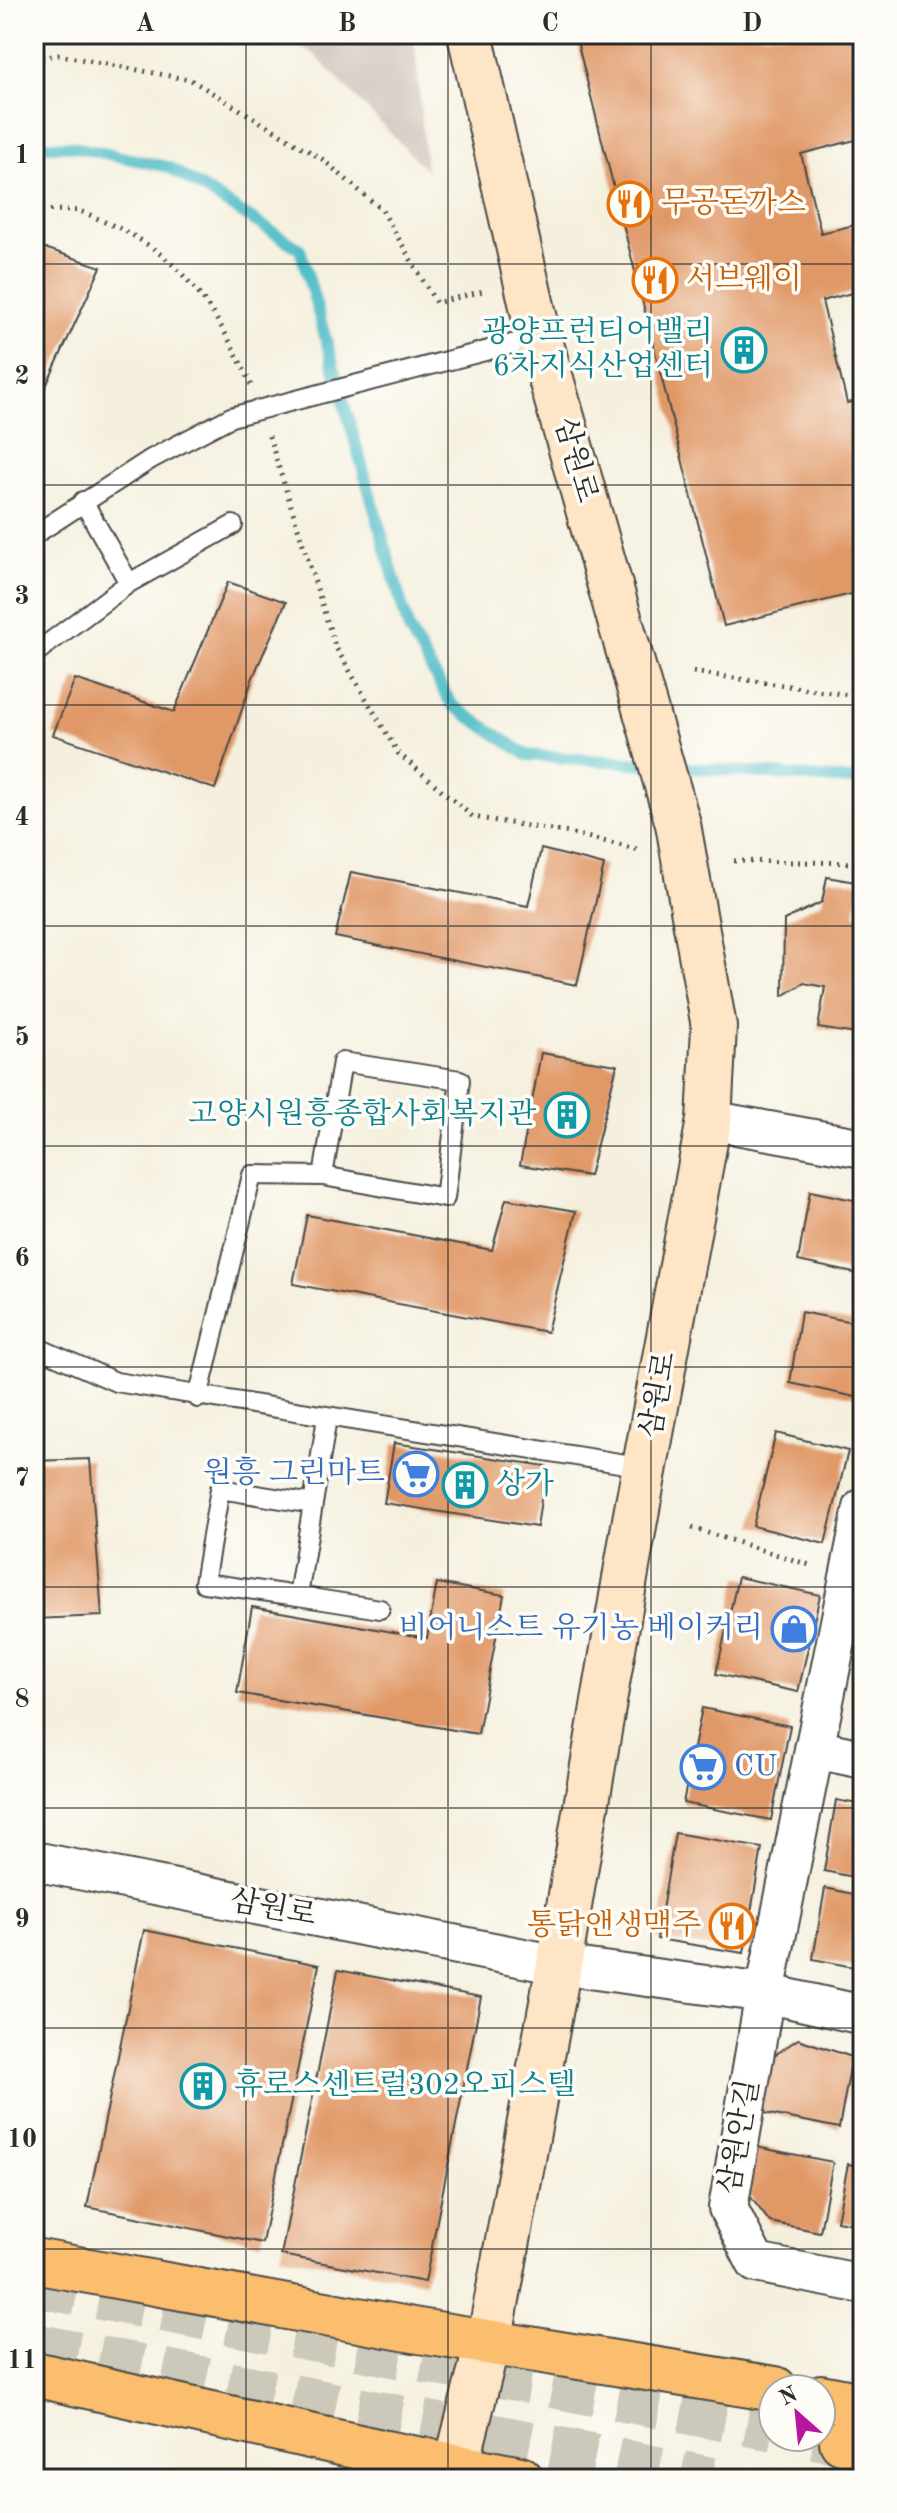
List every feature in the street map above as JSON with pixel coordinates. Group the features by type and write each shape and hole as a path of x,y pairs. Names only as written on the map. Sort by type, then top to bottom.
{"main road":[{"name":"삼원로","path":"455,2472 485,2339 493,2321 559,1965 709,1120 714,1027 663,838 644,698 539,337 477,36"},
{"path":"34,2261 419,2331 485,2339 757,2386"},
{"path":"34,2374 381,2452 455,2472 521,2479"},
{"path":"837,2400 863,2405"}],"street":[{"path":"709,1120 863,1148"},
{"name":"삼원안길","path":"863,1508 765,1993 728,2208 756,2263 863,2284"},
{"path":"814,1749 863,1759"},
{"name":"삼원로","path":"34,1861 559,1965"},
{"path":"559,1965 765,1993 863,2015"}],"lane":[{"path":"34,535 151,459 231,417 410,368 539,337"},
{"path":"83,501 129,583"},
{"path":"34,654 129,583 233,525"},
{"path":"198,1398 252,1175 323,1176 445,1198 460,1080 342,1062 323,1176"},
{"path":"34,1346 116,1382 198,1398 646,1467"},
{"path":"298,1596 327,1418"},
{"path":"313,1504 220,1489 204,1583 380,1609"}],"path":[{"path":"34,59 59,55 191,80 322,159 382,210 436,303 492,288"},
{"path":"34,211 79,211 139,237 177,266 207,300 233,344 260,407 335,646 398,753 473,817 570,833 663,838"},
{"path":"693,672 863,697"},
{"path":"734,861 863,863"},
{"path":"692,1528 849,1577"}],"shaded area":[{"path":"276,34 414,34 426,170 313,53"}],"building":[{"name":"광양프런티어밸리 6차지식산업센터","path":"587,34 863,34 863,138 801,154 821,233 863,223 863,290 822,301 847,403 863,399 863,591 724,626 576,37"},
{"path":"39,246 101,267 34,412 34,255"},
{"path":"228,582 286,602 253,677 215,789 53,735 75,679 174,712"},
{"path":"541,849 604,865 577,985 335,937 351,872 528,906"},
{"path":"827,877 861,883 855,914 863,916 863,1035 818,1028 825,987 804,983 783,996 784,920 822,902"},
{"name":"고양시원흥종합사회복지관","path":"541,1053 617,1065 589,1176 520,1165"},
{"path":"810,1191 863,1202 863,1275 798,1261"},
{"path":"506,1199 576,1211 547,1332 293,1284 307,1215 492,1250"},
{"path":"801,1312 863,1324 860,1398 790,1383"},
{"path":"776,1433 848,1451 825,1544 753,1526"},
{"name":"상가","path":"394,1443 546,1466 537,1527 384,1503"},
{"path":"90,1459 102,1616 34,1619 34,1461"},
{"path":"738,1577 820,1595 798,1692 716,1674"},
{"path":"437,1583 504,1595 478,1734 237,1693 252,1607 427,1638"},
{"path":"702,1708 790,1726 771,1820 683,1803"},
{"path":"836,1800 863,1805 863,1879 824,1871"},
{"path":"675,1833 762,1848 744,1953 657,1939"},
{"path":"825,1888 863,1896 863,1969 813,1959"},
{"name":"휴로스센트럴302오피스텔","path":"144,1930 319,1965 262,2243 87,2207"},
{"path":"338,1970 481,1997 425,2282 281,2255"},
{"path":"798,2039 852,2057 839,2128 755,2111 760,2065"},
{"path":"756,2147 833,2162 820,2232 770,2222 746,2191"},
{"path":"848,2164 863,2167 863,2226 837,2221"},
{"path":"34,2470 51,2474 50,2479 34,2479"}],"waterway":[{"path":"34,146 70,146 168,167 300,249 409,630 452,705 527,755 863,781"}],"tunnel":[{"path":"34,2285 757,2426"},
{"path":"34,2345 712,2479"},
{"path":"837,2441 842,2442"}],"place":[{"name":"무공돈까스","path":"630,204"},
{"name":"서브웨이","path":"655,280"},
{"name":"광양프런티어밸리 6차지식산업센터","path":"744,350"},
{"name":"고양시원흥종합사회복지관","path":"567,1115"},
{"name":"원흥 그린마트","path":"416,1474"},
{"name":"상가","path":"465,1485"},
{"name":"비어니스트 유기농 베이커리","path":"794,1629"},
{"name":"CU","path":"703,1767"},
{"name":"통닭앤생맥주","path":"732,1926"},
{"name":"휴로스센트럴302오피스텔","path":"203,2086"}]}
